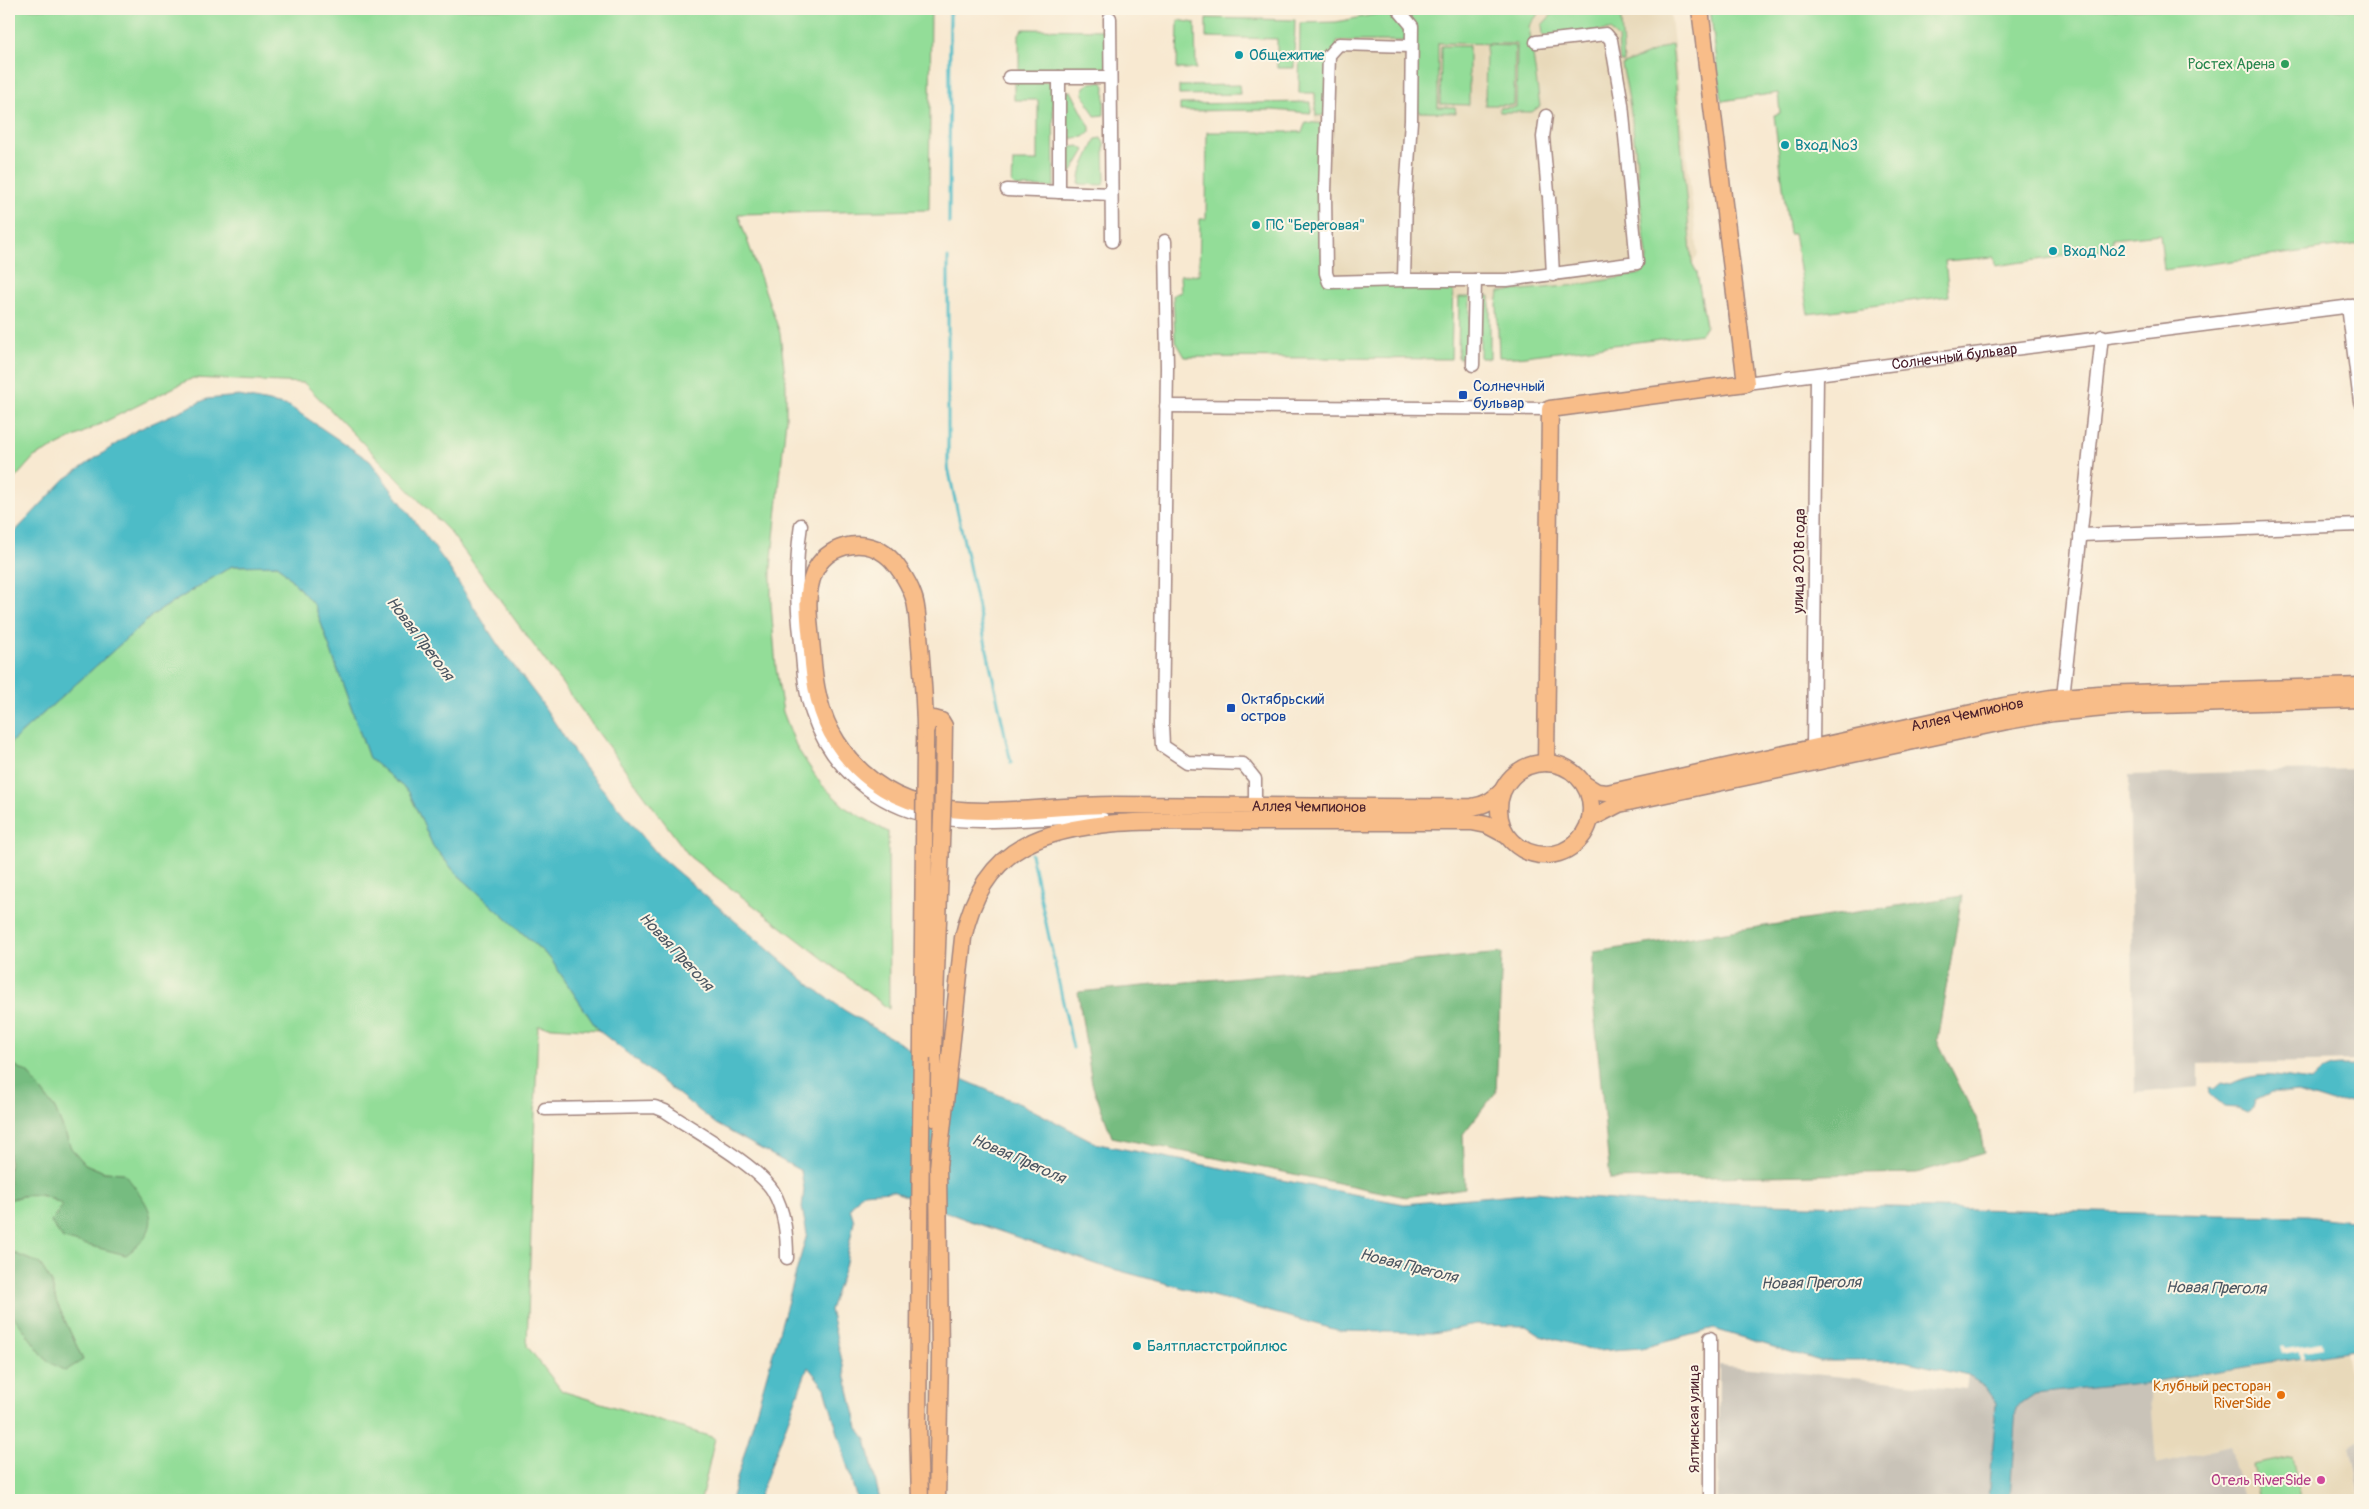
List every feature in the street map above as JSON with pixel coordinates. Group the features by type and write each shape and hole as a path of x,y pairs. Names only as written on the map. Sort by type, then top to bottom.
{"main road":[{"path":"1700,9 1746,384"},
{"name":"Солнечный бульвар","path":"1550,409 1746,384"},
{"path":"1546,763 1550,409"},
{"name":"Аллея Чемпионов","path":"920,1500 918,1425 925,746 926,729 914,595 898,568 880,551 860,544 836,549 818,564 810,582 809,608 813,665 820,703 828,725 844,752 861,771 880,786 904,798 947,808 1008,809 1111,805 1472,807 1482,806 1492,801 1520,770 1528,766 1546,763 1564,766 1584,784 1597,792 1608,793 2004,706 2063,697 2360,686"},
{"name":"Аллея Чемпионов","path":"1502,791 1498,808 1499,818 1506,834 1519,848 1544,856 1562,852 1577,842 1588,828 1590,819 1619,804 2041,715 2126,706 2360,699"},
{"path":"926,729 927,724 934,719 941,721 944,726 933,1051 933,1137 938,1167 939,1425 937,1500"},
{"path":"1584,784 1591,801 1590,819"},
{"name":"Аллея Чемпионов","path":"938,1167 948,1058 966,926 978,893 992,873 1008,857 1022,847 1058,831 1071,828 1148,822 1472,822 1486,825 1506,834"}],"street":[{"path":"1398,9 1412,26 1404,280"},
{"path":"1110,18 1112,242"},
{"path":"1411,46 1339,44 1329,55 1326,193 1326,273 1329,282 1507,280 1636,263 1622,104 1611,40 1606,34 1536,42"},
{"path":"1008,77 1110,76"},
{"path":"1059,77 1059,192"},
{"path":"1546,116 1543,137 1553,275"},
{"path":"1007,190 1111,194"},
{"path":"1165,241 1166,406 1163,746 1187,762 1243,764 1255,780 1255,806"},
{"path":"1474,366 1475,280"},
{"path":"2354,306 2360,402"},
{"name":"Солнечный бульвар","path":"1746,384 2102,336 2354,306"},
{"path":"2063,697 2102,336"},
{"name":"улица 2018 года","path":"1813,748 1817,375"},
{"name":"Солнечный бульвар","path":"1166,406 1550,409"},
{"path":"801,524 796,594 808,698 814,720 826,744 842,766 863,786 900,807 946,818 1097,819 1148,822"},
{"path":"2080,535 2360,525"},
{"path":"545,1109 655,1107 665,1111 759,1173 773,1191 781,1212 787,1234 787,1258"},
{"name":"Ялтинская улица","path":"1710,1338 1710,1500"}],"shaded area":[{"path":"1446,9 1670,9 1698,255 1684,277 1514,301 1314,298 1315,129 1311,27"},
{"path":"2360,769 2360,1061 2198,1064 2198,1087 2135,1093 2129,775"},
{"path":"2346,1352 2360,1421 2360,1439 2350,1446 2360,1500 2245,1500 2229,1446 2156,1464 2150,1382"},
{"path":"1719,1365 1966,1389 1968,1376 2035,1394 2150,1382 2156,1464 2229,1446 2245,1500 1718,1500"},
{"path":"2360,1439 2360,1495 2350,1446"}],"green space":[{"path":"9,9 931,9 929,210 738,214 780,333 786,384 786,419 771,568 771,604 776,668 783,712 797,748 821,784 846,808 888,832 889,1009 690,857 450,532 304,383 193,378 34,457 9,485"},
{"path":"1404,9 1542,9 1529,26 1540,106 1532,112 1500,112 1499,108 1516,107 1517,44 1438,43 1438,107 1455,107 1456,113 1420,112 1414,109"},
{"path":"1557,9 1620,9 1624,62 1620,62 1618,38 1610,30 1543,36 1542,25"},
{"name":"Ростех Арена","path":"1710,9 2360,9 2360,244 2164,270 2160,234 2112,239 2113,249 1995,266 1994,257 1945,261 1949,296 1808,314 1794,234 1789,234 1774,115 1780,113 1778,93 1722,101"},
{"path":"1393,11 1409,28 1406,41 1337,41 1326,115 1316,116 1315,93 1299,93 1300,23 1336,22"},
{"path":"1206,18 1295,20 1294,68 1277,68 1277,39 1206,37"},
{"path":"1178,20 1195,23 1196,69 1177,69"},
{"path":"1023,29 1107,30 1107,69 1103,72 1019,72 1019,34"},
{"path":"1672,44 1692,263 1697,273 1706,326 1701,334 1517,357 1499,357 1497,305 1499,292 1578,285 1640,274 1646,269 1647,255 1634,136 1622,65"},
{"path":"1486,45 1515,46 1514,105 1485,105"},
{"path":"1441,46 1469,46 1469,105 1440,104"},
{"path":"1014,81 1053,82 1054,187 1016,187 1012,183 1013,161 1038,161 1038,100 1014,100"},
{"path":"1102,81 1105,86 1104,115 1095,116 1083,94 1084,87 1090,83"},
{"path":"1239,85 1240,94 1179,95 1179,86"},
{"path":"1071,91 1090,127 1090,132 1084,137 1065,139 1064,92"},
{"path":"1311,102 1311,113 1272,110 1180,111 1180,104"},
{"path":"1306,122 1325,124 1324,279 1453,285 1451,359 1185,357 1175,340 1173,295 1181,292 1180,275 1199,275 1200,219 1206,219 1207,132 1302,132"},
{"path":"1101,138 1104,143 1105,181 1102,185 1079,184 1081,172 1096,139"},
{"path":"1079,146 1085,150 1072,172 1068,173 1066,170 1066,152 1071,147"},
{"path":"1480,296 1490,296 1490,358 1480,358"},
{"path":"1459,297 1470,297 1470,358 1458,358"},
{"path":"278,565 315,606 369,758 409,792 433,846 455,872 550,958 598,1030 538,1026 527,1346 562,1391 715,1438 701,1500 9,1500 9,1310 83,1360 56,1301 51,1281 40,1264 9,1251 9,1200 37,1195 49,1198 63,1205 124,1174 104,1172 85,1164 71,1148 55,1109 28,1073 9,1062 9,744 154,614 232,566"},
{"path":"1962,896 1937,1040 1979,1125 1984,1153 1917,1173 1610,1179 1593,999 1594,952"},
{"path":"1502,953 1496,1092 1463,1134 1465,1188 1406,1197 1112,1137 1092,1084 1078,992"},
{"path":"9,1062 28,1073 55,1109 71,1148 85,1164 104,1172 124,1173 141,1195 147,1205 150,1224 147,1234 126,1255 63,1239 51,1222 63,1205 49,1198 30,1195 9,1200"},
{"path":"9,1251 40,1264 51,1281 56,1301 83,1360 65,1371 47,1361 9,1310"},
{"path":"2292,1457 2301,1500 2260,1500 2253,1465"}],"water":[{"name":"Новая Преголя","path":"239,396 289,406 370,461 446,563 498,645 539,699 584,767 660,857 811,986 844,1010 957,1077 1025,1106 1098,1144 1404,1204 1537,1192 1574,1197 1678,1205 1727,1203 2307,1216 2360,1222 2360,1349 2150,1382 2035,1394 2016,1407 2010,1500 1989,1500 1996,1403 1983,1385 1968,1376 1905,1361 1820,1361 1714,1329 1642,1348 1597,1351 1540,1335 1526,1326 1476,1325 1433,1333 1341,1331 1095,1264 967,1220 892,1191 862,1193 850,1208 854,1221 845,1267 830,1310 858,1428 866,1439 880,1500 857,1500 825,1388 808,1367 758,1500 731,1500 807,1234 802,1208 804,1189 801,1171 716,1124 598,1030 550,958 455,872 433,846 409,792 369,758 315,606 278,565 232,566 154,614 9,744 9,538 65,479 135,431 207,399"},
{"path":"2360,1066 2360,1099 2333,1103 2298,1092 2271,1093 2255,1101 2253,1108 2247,1112 2238,1108 2224,1107 2209,1094 2210,1087 2214,1088 2221,1082 2231,1084 2242,1079 2261,1076 2311,1081 2328,1068"}],"pier":[{"path":"2322,1342 2323,1348 2303,1351 2304,1358 2300,1359 2299,1351 2282,1354 2280,1346 2284,1345 2285,1348"}],"waterway":[{"path":"949,223 950,9"},
{"path":"948,258 948,467 1011,763"},
{"path":"1031,854 1073,1048"}],"place":[{"name":"Общежитие","path":"1239,55"},
{"name":"Ростех Арена","path":"2285,64"},
{"name":"Вход №3","path":"1785,145"},
{"name":"ПС \"Береговая\"","path":"1256,225"},
{"name":"Вход №2","path":"2053,251"},
{"name":"Солнечный бульвар","path":"1463,395"},
{"name":"Октябрьский остров","path":"1231,708"},
{"name":"Балтпластстройплюс","path":"1137,1346"},
{"name":"Клубный ресторан RiverSide","path":"2281,1395"},
{"name":"Отель RiverSide","path":"2321,1480"}]}
